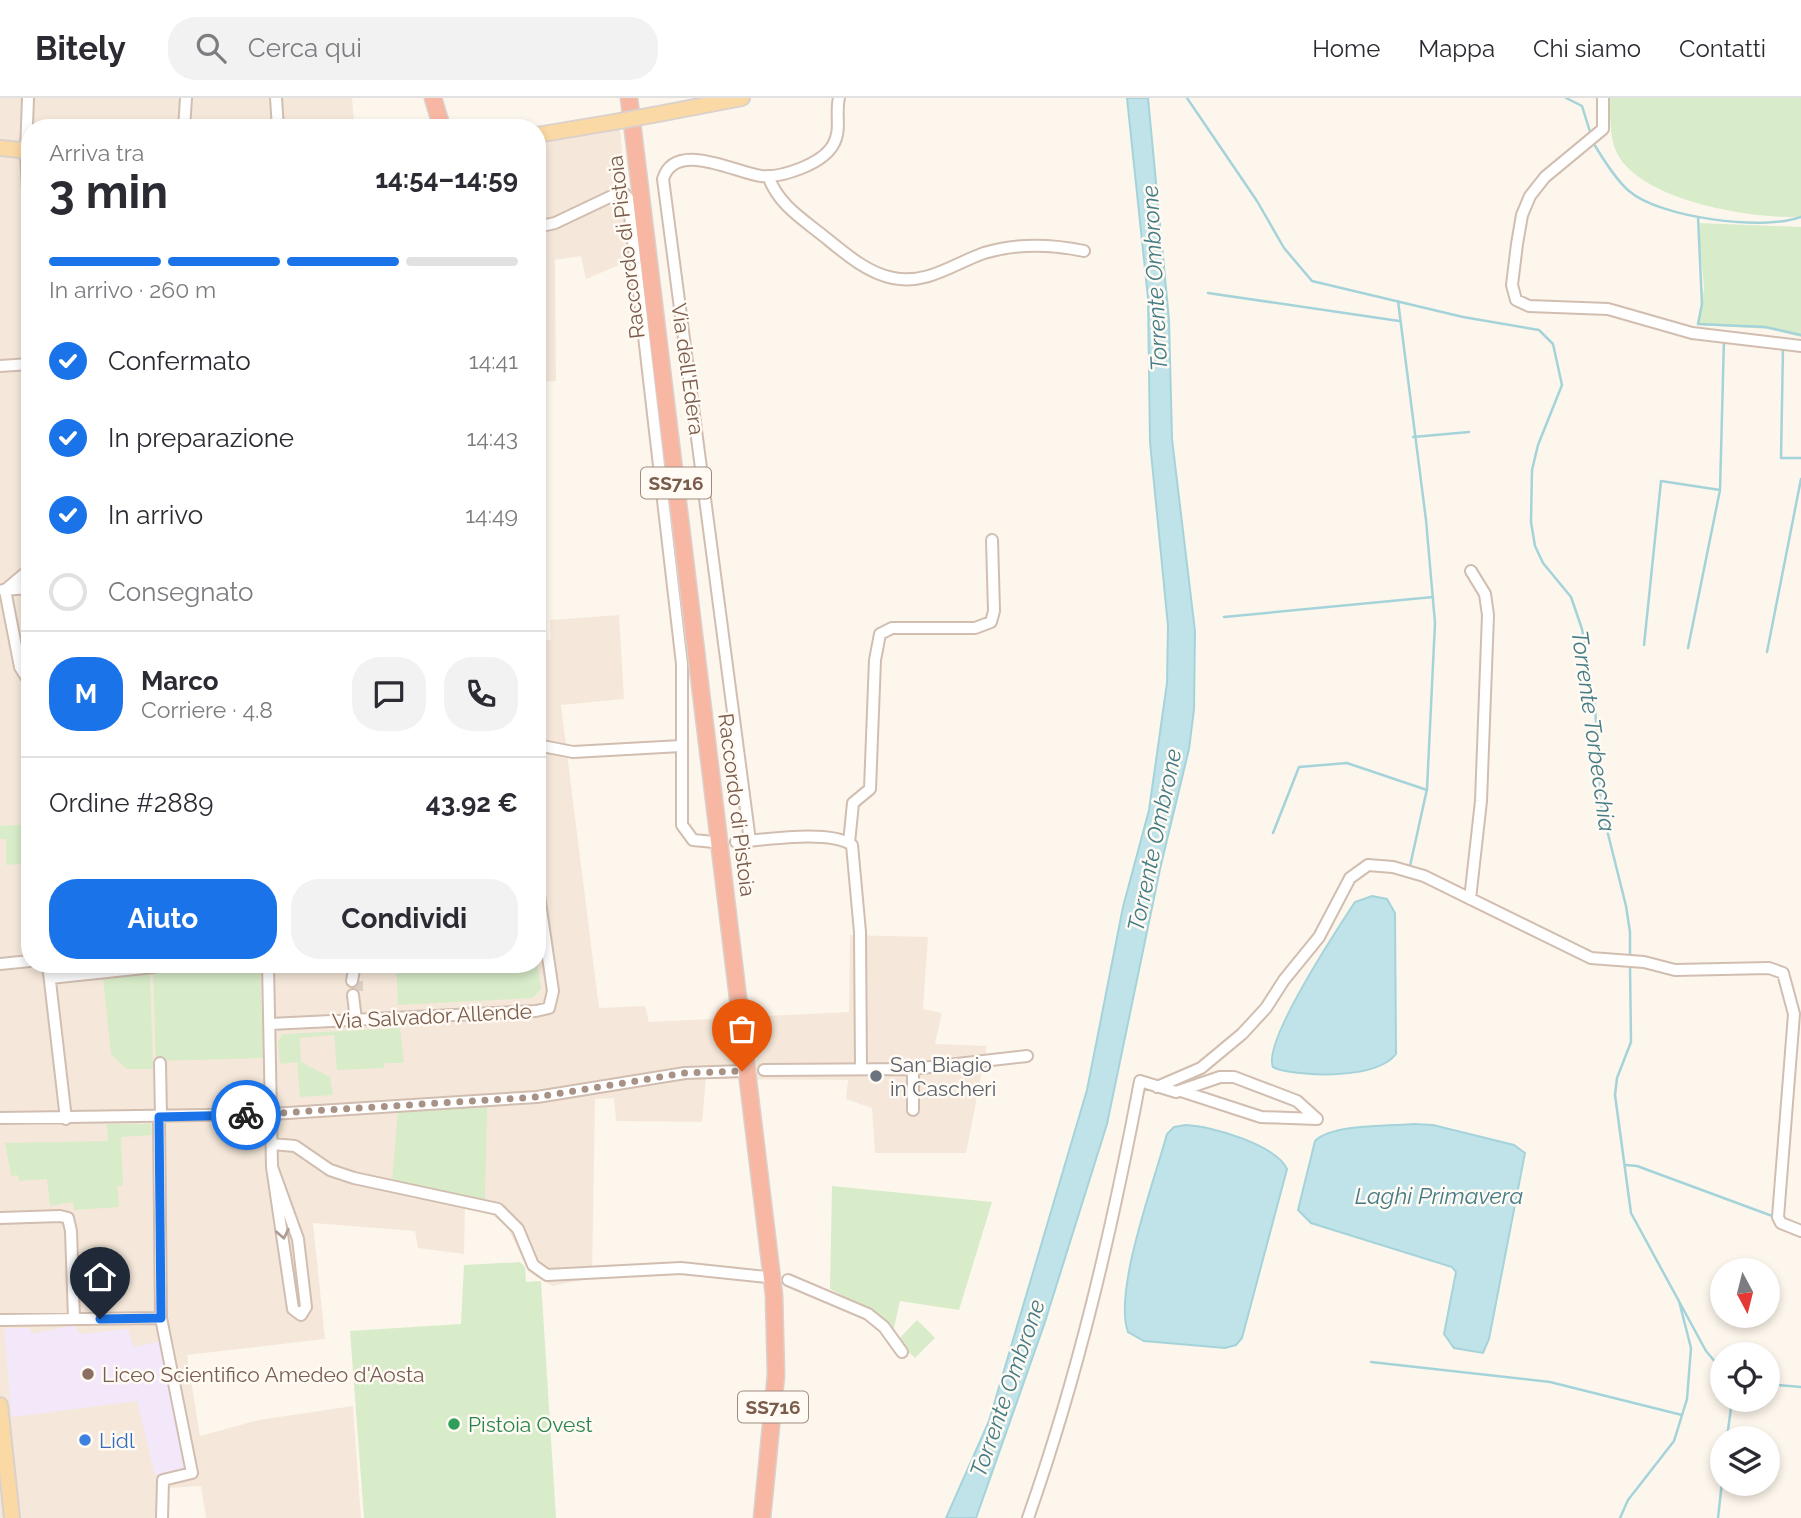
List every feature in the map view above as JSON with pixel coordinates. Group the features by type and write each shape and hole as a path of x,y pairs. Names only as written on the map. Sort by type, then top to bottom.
{"highway":[{"path":"427,119 426,110 431,98"},
{"path":"431,98 439,119"},
{"name":"Raccordo di Pistoia","path":"629,98 774,1295 776,1375 762,1518"},
{"name":"Raccordo di Pistoia","path":"639,98 784,1296 785,1377 772,1518"}],"main road":[{"path":"546,133 742,98"},
{"path":"0,148 21,150"},
{"path":"0,1405 8,1512"}],"street":[{"path":"28,98 28,119"},
{"path":"185,119 186,98"},
{"path":"276,98 277,119"},
{"path":"828,98 838,104 837,137 824,156 807,165 768,176 776,195 788,208 842,250 890,278 916,279 937,275 982,254 1008,248 1049,244 1084,251"},
{"path":"1603,98 1603,129 1545,177 1526,204 1520,222 1513,280 1516,300 1529,306 1608,309 1692,332 1801,346"},
{"name":"Via dell'Edera","path":"750,841 663,182 670,167 691,161 714,162 768,176"},
{"name":"Via dell'Edera","path":"546,225 612,196 624,193 629,201 682,664 681,747"},
{"path":"0,366 21,364"},
{"path":"860,1069 859,911 856,857 849,843 853,803 870,789 875,660 880,635 892,628 988,625 994,611 992,540"},
{"path":"1469,899 1481,801 1488,615 1485,594 1471,571"},
{"path":"2,590 21,576"},
{"path":"2,590 21,589"},
{"path":"2,590 21,669"},
{"path":"546,746 573,752 681,747 684,829 693,840 714,842"},
{"path":"736,842 800,838 849,843"},
{"path":"1157,1087 1211,1061 1258,1017 1319,937 1346,884 1363,867 1407,870 1584,956 1623,962 1636,961 1671,970 1769,968 1783,973 1794,1014 1778,1217 1781,1223 1801,1231"},
{"name":"Via Salvador Allende","path":"270,1024 356,1016 536,1011 549,1008 553,992 546,944"},
{"path":"0,964 21,962"},
{"path":"49,973 66,1119"},
{"path":"50,978 97,973"},
{"path":"268,973 272,1167 293,1309 300,1316 306,1309 297,1235 272,1167"},
{"path":"356,995 356,1016"},
{"path":"764,1070 914,1069 1027,1056"},
{"path":"160,1063 161,1318 192,1473 163,1480 162,1518"},
{"path":"913,1110 914,1069"},
{"path":"0,1118 272,1114 537,1097 685,1073 742,1071"},
{"path":"1028,1518 1078,1365 1115,1214 1140,1082 1181,1091 1261,1117 1317,1119 1297,1101 1234,1077 1220,1077 1181,1091"},
{"path":"272,1144 295,1146 330,1170 354,1178 498,1209 518,1229 533,1265 547,1275 681,1268 767,1277"},
{"path":"0,1218 68,1218 71,1231 74,1319"},
{"path":"288,1261 301,1259"},
{"path":"788,1280 868,1314 884,1327 902,1352"},
{"path":"0,1320 161,1318"}],"shaded area":[{"path":"0,98 352,98 354,119 21,119 21,973 546,973 546,640 551,640 550,620 619,615 624,699 561,705 599,1008 645,1006 649,1022 849,1012 850,935 928,937 923,1009 942,1013 935,1044 987,1046 966,1153 875,1153 872,1108 846,1099 848,1080 706,1079 702,1122 616,1121 614,1098 595,1099 592,1278 552,1286 529,1272 507,1226 492,1215 465,1207 464,1254 418,1248 415,1231 313,1223 325,1339 187,1355 200,1436 259,1420 353,1406 361,1518 206,1518 201,1486 168,1488 168,1518 0,1518"},
{"path":"620,129 631,260 586,279 581,256 555,260 556,381 546,382 546,141"},
{"name":"Liceo Scientifico Amedeo d'Aosta","path":"75,1325 80,1334 128,1329 133,1347 161,1341 185,1469 155,1475 137,1401 12,1417 4,1328 30,1328 32,1334"}],"green space":[{"path":"1609,98 1801,98 1801,217 1755,215 1698,204 1647,183 1628,168 1616,151 1611,132"},
{"path":"1698,223 1801,227 1801,337 1769,329 1698,325 1704,288"},
{"path":"21,825 21,864 6,865 6,839 0,839 0,826"},
{"path":"150,973 153,1069 127,1069 111,1055 103,978"},
{"path":"153,973 260,973 263,1058 156,1061"},
{"path":"396,973 539,973 541,989 533,998 398,1005"},
{"path":"400,1028 404,1063 385,1063 384,1068 337,1070 334,1035 300,1038 301,1062 330,1077 333,1095 300,1097 297,1062 280,1064 278,1041 283,1034"},
{"path":"487,1107 485,1200 392,1181 398,1111"},
{"path":"107,1124 151,1124 152,1135 121,1137 123,1186 117,1186 119,1207 74,1210 73,1202 50,1206 47,1179 19,1181 18,1175 11,1176 5,1143 108,1141"},
{"path":"832,1186 992,1202 959,1310 900,1301 893,1332 869,1309 830,1289"},
{"name":"Pistoia Ovest","path":"520,1262 525,1267 526,1282 541,1281 556,1518 364,1518 350,1331 461,1324 464,1265"},
{"path":"917,1320 935,1338 915,1358 897,1341"}],"water":[{"name":"Torrente Ombrone","path":"1127,98 1148,98 1169,320 1172,439 1195,631 1194,709 1189,749 1160,869 1107,1124 1044,1325 976,1518 946,1518 989,1421 1087,1090 1123,907 1149,810 1167,683 1168,626 1150,442 1148,298"},
{"path":"1372,896 1387,899 1395,913 1396,1054 1387,1062 1373,1068 1340,1074 1305,1074 1273,1067 1273,1054 1279,1034 1304,985 1355,902"},
{"path":"1186,1125 1242,1138 1270,1152 1281,1160 1287,1169 1242,1338 1236,1345 1225,1348 1144,1341 1128,1332 1125,1314 1126,1290 1137,1234 1167,1134 1174,1127"},
{"name":"Laghi Primavera","path":"1433,1125 1514,1145 1525,1153 1489,1339 1483,1353 1454,1348 1444,1334 1456,1272 1452,1267 1311,1223 1298,1210 1315,1141 1323,1135 1347,1129"}],"waterway":[{"name":"Torrente Torbecchia","path":"1187,98 1257,201 1284,248 1312,281 1463,317 1539,330 1553,344 1562,385 1538,445 1532,470 1531,522 1535,546 1543,563 1571,597 1582,629 1595,706 1601,806 1626,906 1630,958"},
{"path":"1566,98 1582,106 1591,135"},
{"path":"1594,144 1629,191 1664,208 1687,215 1738,222 1763,223 1801,217"},
{"path":"1698,217 1702,304 1698,324 1765,327 1801,335"},
{"path":"1208,293 1399,321"},
{"path":"1398,301 1426,520 1435,623 1427,789 1410,866"},
{"path":"1688,648 1720,490 1724,339"},
{"path":"1783,348 1781,458 1801,458"},
{"path":"1413,437 1469,432"},
{"path":"1767,652 1801,479"},
{"path":"1644,645 1661,481 1720,490"},
{"path":"1224,617 1433,597"},
{"path":"1273,833 1299,767 1347,763 1427,790"},
{"name":"Torrente Torbecchia","path":"1630,965 1631,1042 1617,1078 1615,1095 1631,1213 1710,1356"},
{"path":"1626,1165 1637,1166 1775,1217"},
{"path":"1620,1518 1628,1500 1674,1441 1687,1399 1691,1348 1679,1301"},
{"path":"1371,1362 1550,1382 1682,1415"},
{"name":"Torrente Torbecchia","path":"1780,1385 1801,1387"},
{"path":"1729,1426 1730,1412"},
{"path":"1718,1518 1720,1496"}],"tunnel":[{"path":"358,981 358,995"}],"way so far":[{"path":"246,1115 537,1097 584,1087 685,1073 742,1071"}],"place":[{"name":"San Biagio in Cascheri","path":"876,1076"},
{"name":"Liceo Scientifico Amedeo d'Aosta","path":"88,1374"},
{"name":"Pistoia Ovest","path":"454,1424"},
{"name":"Lidl","path":"85,1440"}],"route":[{"path":"100,1319 161,1318 159,1117 246,1115"}]}
